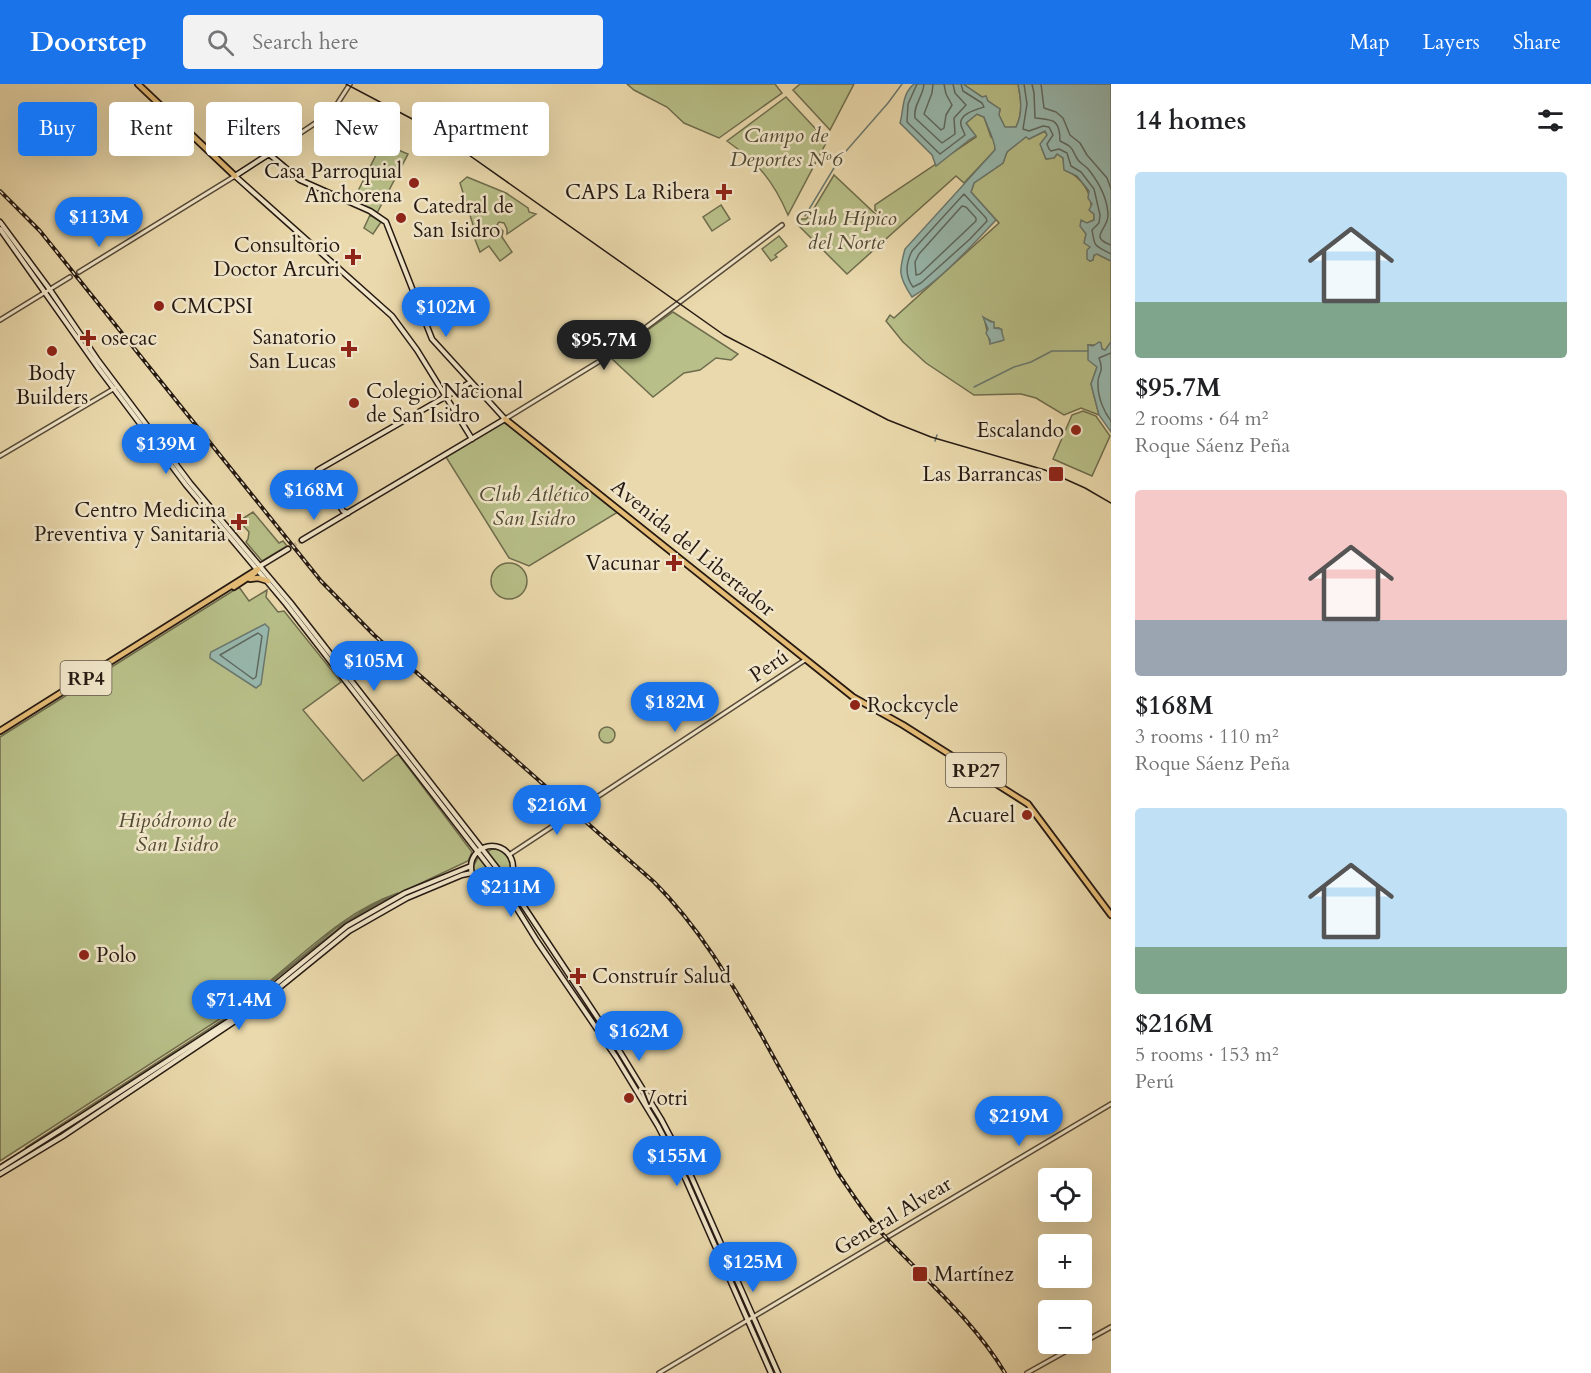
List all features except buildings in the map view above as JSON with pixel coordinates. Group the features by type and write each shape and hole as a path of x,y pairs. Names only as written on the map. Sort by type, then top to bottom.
{"main road":[{"path":"138,84 236,176 392,316 417,350 472,439"},
{"path":"236,176 266,156"},
{"name":"Avenida del Libertador","path":"271,156 300,180 368,210 386,222 432,339 505,419 860,702 903,725 1028,804 1111,915"},
{"path":"0,222 93,361 115,387 185,484 259,567 480,850 617,1047 660,1116 691,1176 778,1373"},
{"path":"0,229 48,291"},
{"path":"350,513 343,511 318,470 471,382"},
{"path":"302,540 505,419"},
{"path":"337,520 343,511"},
{"name":"RP4","path":"0,731 288,549"},
{"path":"259,567 447,807"},
{"name":"RP4","path":"203,604 210,602 255,573 259,567"},
{"path":"244,580 255,578 268,581"},
{"path":"497,846 509,855 513,867 511,876 505,883 494,887 485,886 477,881 471,866 480,850 497,846"},
{"path":"0,1168 246,1008 347,926 405,893 471,866"},
{"path":"0,1174 63,1136 255,1007 349,931 407,898 472,873"},
{"path":"505,883 537,941 616,1057 658,1126 686,1180 771,1373"}],"street":[{"path":"302,132 332,112 350,84"},
{"path":"79,272 171,218 236,176"},
{"path":"505,419 611,354 782,225"},
{"path":"0,320 70,277"},
{"path":"0,456 115,387"},
{"name":"Perú","path":"509,855 805,660"},
{"name":"General Alvear","path":"659,1373 1111,1104"},
{"path":"1092,1337 1111,1327"},
{"path":"1026,1373 1060,1354"}],"green space":[{"path":"627,84 775,84 782,93 719,138 684,123 667,107"},
{"path":"800,84 854,84 830,130 793,90"},
{"path":"963,84 1018,84 1021,106 1016,127 1005,128 999,115 1000,109"},
{"name":"Campo de Deportes Nº6","path":"786,97 827,141 788,215 777,192 764,173 727,141"},
{"name":"Club Hípico del Norte","path":"977,114 984,117 991,137 995,140 995,150 964,183 956,176 847,274 798,225 798,219 806,219 810,215 834,175 885,223 886,218 875,210 875,205 976,137 966,123"},
{"path":"1045,131 1047,135 1042,149 1046,159 1054,158 1057,154 1063,158 1065,170 1077,177 1085,187 1090,199 1091,212 1094,214 1094,220 1087,223 1084,230 1085,243 1091,246 1090,261 1097,254 1111,261 1111,342 1105,351 1097,345 1088,345 1093,362 1097,367 1091,384 1099,415 1081,408 1064,415 1036,398 1021,394 974,395 926,363 903,342 886,321 890,315 894,318 999,223 971,192 974,183 1003,163 1007,152 1026,136 1029,139","holes":["984,318 993,322 994,328 1002,330 1000,333 1003,338 1001,341 990,343"]},
{"path":"400,151 408,154 377,213 353,201 376,156 400,156"},
{"path":"467,177 506,193 528,208 529,212 536,214 507,234 504,223 499,222 497,225 503,231 502,237 512,252 500,261 489,246 480,252 472,232 475,231 460,183"},
{"path":"721,205 730,219 712,231 703,217"},
{"path":"370,215 381,222 373,234 364,228"},
{"path":"779,236 787,246 771,261 762,249"},
{"path":"673,312 738,354 731,360 716,358 700,370 684,373 653,397 610,357"},
{"path":"1083,411 1096,416 1110,436 1092,476 1053,459 1072,415"},
{"name":"Club Atlético San Isidro","path":"505,421 618,512 529,566 509,558 446,457"},
{"path":"253,512 279,543 283,541 287,546 262,561 246,542 249,532 239,521"},
{"path":"509,563 522,568 527,581 522,594 509,599 496,594 491,581 496,568"},
{"name":"Hipódromo de San Isidro","path":"239,587 249,601 267,590 266,597 278,612 284,611 341,682 303,710 363,781 398,754 472,852 468,861 381,902 344,924 249,1000 336,928 366,909 398,893 380,900 346,920 223,1017 0,1161 0,737"},
{"path":"607,727 615,735 607,743 599,735"},
{"path":"492,849 503,851 509,859 511,866 505,877 487,852"},
{"path":"479,856 498,881 486,883 476,876 473,867"},
{"path":"459,874 380,911 349,928 328,944 344,930 385,905"},
{"path":"324,946 275,991 257,1003"},
{"path":"246,1002 205,1034 25,1148 221,1021"},
{"path":"246,1010 236,1020 86,1119 33,1151"}],"water":[{"path":"914,84 963,84 982,97 986,96 988,101 1000,109 999,115 1005,127 1016,127 1021,106 1018,84 1111,84 1111,261 1097,254 1094,255 1093,260 1087,259 1087,250 1090,247 1084,243 1086,234 1080,226 1081,220 1087,223 1094,220 1094,214 1089,210 1092,204 1088,198 1089,191 1077,176 1064,170 1063,158 1057,154 1054,158 1046,159 1040,144 1047,135 1045,131 1029,139 1026,137 1007,152 1003,163 974,183 971,192 996,220 967,251 912,297 904,284 901,273 905,249 995,150 984,117 977,114 966,123 976,136 936,166 932,155 900,123 905,98"},
{"path":"983,317 994,322 994,328 1001,329 1004,340 990,344 986,333 988,329"},
{"path":"1099,342 1105,350 1111,342 1111,432 1099,415 1091,384 1097,367 1088,360 1088,345 1093,346"},
{"path":"265,624 269,628 261,684 256,688 210,658 211,652"}],"waterway":[{"path":"805,216 840,158 902,84"},
{"path":"974,387 1052,351 1088,351"},
{"path":"935,441 937,435"}],"tunnel":[{"path":"288,549 302,540"}],"tram line":[{"path":"346,84 454,141 466,153 724,335 888,420 931,437 1045,470 1111,503"}],"railway":[{"path":"0,191 40,231 321,581 374,635 654,882 670,899 700,936 726,975 838,1173 862,1208 878,1229 962,1316 1005,1373"}],"place":[{"name":"Casa Parroquial Anchorena","path":"414,183"},
{"name":"CAPS La Ribera","path":"724,192"},
{"name":"Catedral de San Isidro","path":"401,218"},
{"name":"Consultorio Doctor Arcuri","path":"353,257"},
{"name":"CMCPSI","path":"159,306"},
{"name":"osecac","path":"88,338"},
{"name":"Sanatorio San Lucas","path":"349,349"},
{"name":"Body Builders","path":"52,351"},
{"name":"Colegio Nacional de San Isidro","path":"354,403"},
{"name":"Escalando","path":"1076,430"},
{"name":"Las Barrancas","path":"1056,474"},
{"name":"Centro Medicina Preventiva y Sanitaria","path":"239,522"},
{"name":"Vacunar","path":"674,563"},
{"name":"Rockcycle","path":"855,705"},
{"name":"Acuarel","path":"1027,815"},
{"name":"Polo","path":"84,955"},
{"name":"Construír Salud","path":"578,976"},
{"name":"Votri","path":"629,1098"},
{"name":"Martínez","path":"920,1274"}]}
